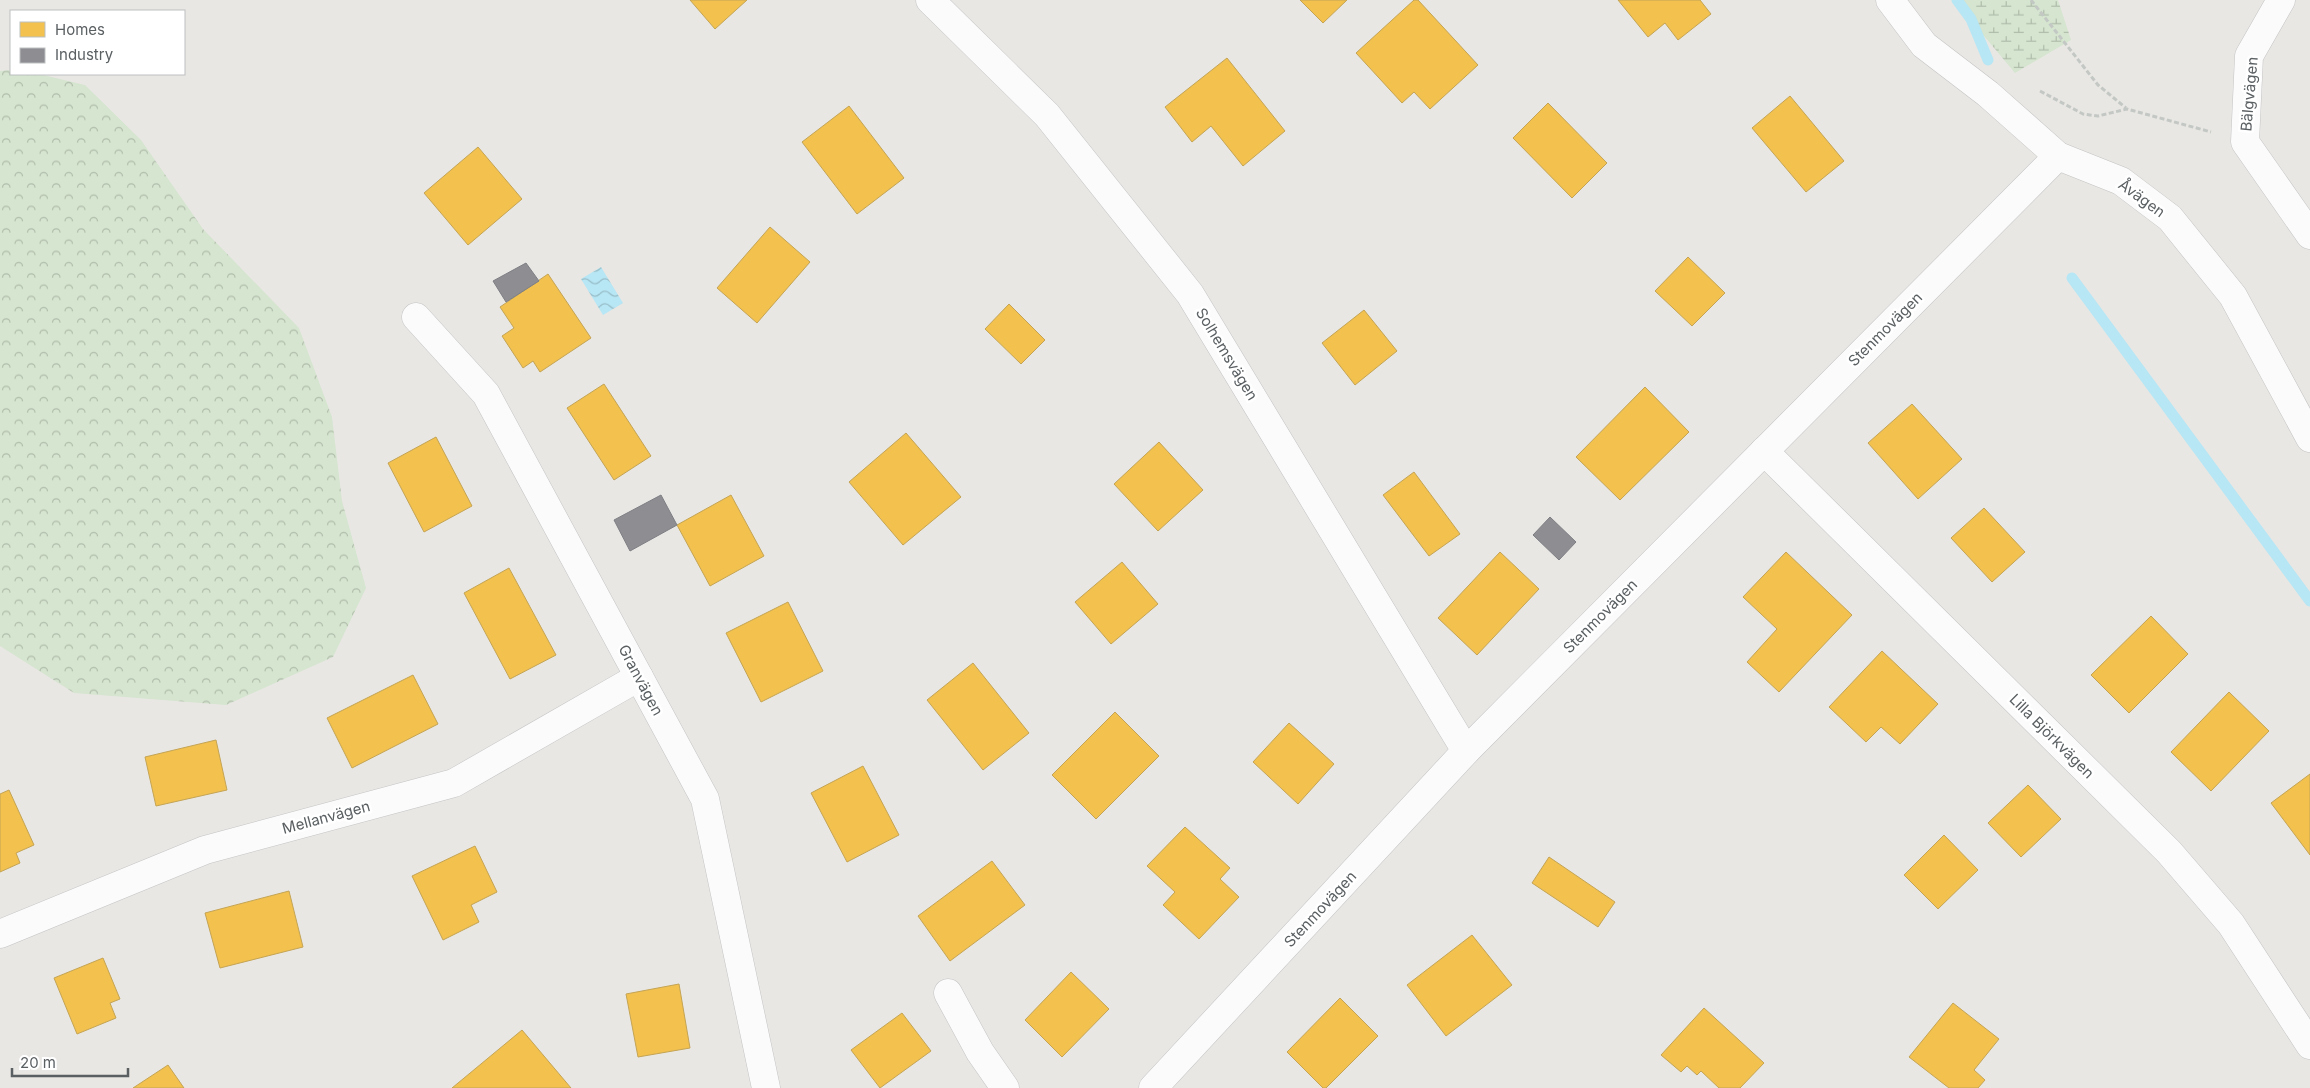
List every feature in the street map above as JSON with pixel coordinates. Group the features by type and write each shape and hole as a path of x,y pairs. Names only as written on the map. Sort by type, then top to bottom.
{"street":[{"name":"Solhemsvägen","path":"930,0 1048,115 1190,294 1466,751"},
{"name":"Åvägen","path":"1890,0 1924,45 1988,94 2058,156 2120,181 2170,218 2233,296 2310,438"},
{"name":"Bälgvägen","path":"2281,0 2249,56 2245,142 2310,235"},
{"name":"Stenmovägen","path":"1153,1088 1466,751 2058,156"},
{"name":"Granvägen","path":"416,316 486,394 705,800 766,1088"},
{"name":"Lilla Björkvägen","path":"1764,451 2169,852 2231,924 2310,1045"},
{"name":"Mellanvägen","path":"0,934 206,850 454,783 639,677"},
{"path":"948,993 980,1052 1005,1088"}],"path":[{"path":"2031,0 2098,85 2127,109 2245,142"}],"green space":[{"path":"1954,0 2058,0 2071,40 2015,73"},
{"path":"10,70 10,75 43,75 85,85 141,140 203,229 299,328 332,417 342,501 366,588 333,657 226,705 74,693 0,646 0,71"}],"water":[{"path":"601,267 623,303 603,315 581,279"}],"building: Homes":[{"path":"690,0 747,0 715,29"},
{"path":"1300,0 1347,0 1323,23"},
{"path":"1414,0 1418,0 1478,65 1430,109 1414,92 1402,103 1356,53"},
{"path":"1618,0 1700,0 1711,14 1678,40 1665,23 1648,37"},
{"path":"1227,58 1285,131 1243,166 1211,126 1192,142 1165,107"},
{"path":"1790,96 1844,161 1806,192 1752,128"},
{"path":"1548,103 1607,163 1572,198 1513,138"},
{"path":"849,106 904,178 857,214 802,142"},
{"path":"478,147 522,199 468,245 424,193"},
{"path":"770,227 810,262 757,323 717,288"},
{"path":"1688,257 1725,293 1692,326 1655,291"},
{"path":"548,274 591,338 540,372 533,361 523,368 502,336 514,328 500,307"},
{"path":"1009,304 1045,340 1021,364 985,329"},
{"path":"1364,310 1397,351 1355,385 1322,343"},
{"path":"604,384 651,456 614,480 567,408"},
{"path":"1645,387 1689,432 1620,500 1576,457"},
{"path":"1912,404 1962,459 1918,499 1868,443"},
{"path":"906,433 961,497 903,545 849,482"},
{"path":"436,437 472,506 424,532 388,463"},
{"path":"1159,442 1203,490 1158,531 1114,484"},
{"path":"1414,472 1460,534 1429,556 1383,495"},
{"path":"731,495 764,556 710,586 677,525"},
{"path":"1984,508 2025,552 1992,582 1951,538"},
{"path":"1500,552 1539,589 1477,655 1438,618"},
{"path":"1786,552 1852,615 1779,692 1747,662 1777,629 1743,597"},
{"path":"1122,562 1158,604 1111,644 1075,602"},
{"path":"509,568 556,655 510,679 464,593"},
{"path":"788,602 823,671 761,702 726,633"},
{"path":"2151,616 2188,654 2129,713 2091,675"},
{"path":"1882,651 1938,704 1900,744 1881,727 1866,742 1829,707"},
{"path":"973,663 1029,733 983,770 927,700"},
{"path":"413,675 438,724 352,768 327,718"},
{"path":"2229,692 2269,731 2211,791 2171,752"},
{"path":"1115,712 1159,756 1096,819 1052,775"},
{"path":"1289,723 1334,764 1298,804 1253,762"},
{"path":"216,740 227,790 156,806 145,757"},
{"path":"863,766 899,835 847,862 811,793"},
{"path":"2310,774 2310,855 2271,803"},
{"path":"2028,785 2061,819 2021,857 1988,823"},
{"path":"9,790 34,845 16,853 20,863 0,872 0,794"},
{"path":"1185,827 1230,868 1220,879 1239,897 1199,939 1163,905 1175,892 1147,866"},
{"path":"1944,835 1978,870 1938,909 1904,875"},
{"path":"475,846 497,892 471,905 479,922 443,940 412,876"},
{"path":"1549,857 1615,902 1598,927 1532,883"},
{"path":"992,861 1025,905 950,961 918,916"},
{"path":"289,891 303,947 220,968 205,913"},
{"path":"1472,935 1512,985 1446,1036 1407,985"},
{"path":"103,958 120,999 110,1003 116,1018 77,1034 54,978"},
{"path":"1071,972 1109,1009 1062,1057 1025,1020"},
{"path":"679,984 690,1048 638,1057 626,994"},
{"path":"1340,998 1378,1036 1326,1088 1323,1088 1287,1052"},
{"path":"1953,1003 1999,1039 1974,1070 1985,1080 1978,1088 1949,1088 1909,1057"},
{"path":"1704,1008 1764,1063 1740,1088 1719,1088 1701,1071 1697,1075 1687,1066 1681,1072 1661,1055"},
{"path":"902,1013 931,1051 880,1088 851,1050"},
{"path":"522,1030 571,1088 452,1088"},
{"path":"168,1065 184,1088 133,1088"}],"building: Industry":[{"path":"526,263 539,281 506,302 493,281"},
{"path":"661,495 677,525 630,551 614,520"},
{"path":"1550,517 1576,542 1559,560 1533,535"}],"waterway":[{"path":"1957,0 1971,19 1988,60"},
{"path":"2072,278 2310,601"}]}
